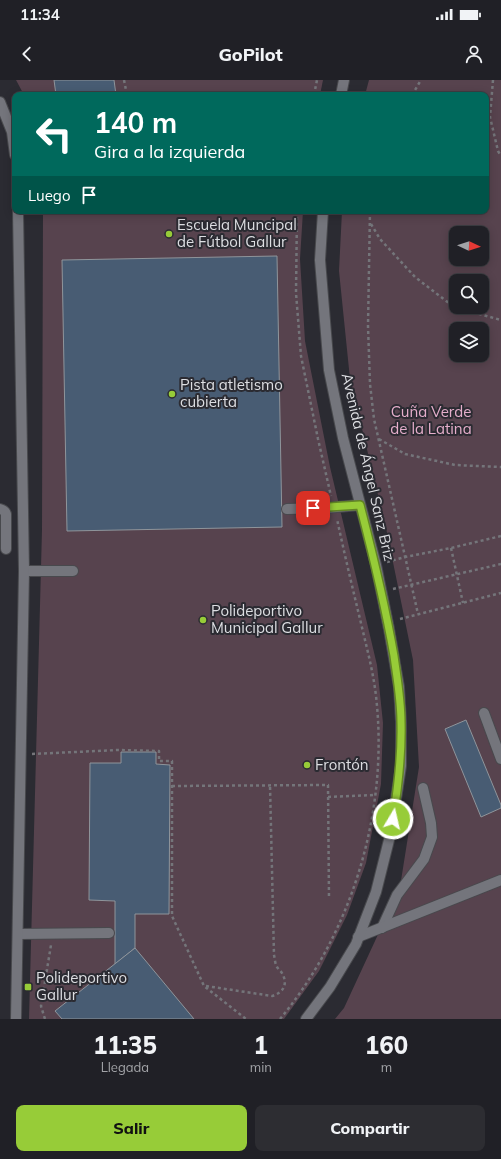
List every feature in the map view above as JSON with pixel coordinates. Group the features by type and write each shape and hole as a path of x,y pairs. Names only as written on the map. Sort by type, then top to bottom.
{"street":[{"path":"342,92 344,80"},
{"path":"0,102 12,132"},
{"path":"16,1019 19,934 24,571 18,214"},
{"name":"Avenida de Ángel Sanz Briz","path":"306,1019 330,987 356,944 376,892 391,832 401,766 399,687 388,622 376,565 343,438 329,370 320,260 323,214"},
{"path":"287,509 360,505"},
{"path":"0,509 5,511 6,514 3,548 24,549"},
{"path":"24,571 73,571"},
{"path":"484,713 501,759"},
{"path":"382,928 397,895 424,859 432,837 431,823 423,788"},
{"path":"358,938 501,880"},
{"path":"19,934 109,933"}],"path":[{"path":"124,80 126,92"},
{"path":"315,92 317,80"},
{"path":"414,92 421,80"},
{"path":"493,80 490,117 498,151 501,156"},
{"path":"280,1019 291,1006 318,966 342,918 359,872 370,828 378,766 376,696 370,660 318,439 301,356 296,293 297,214"},
{"path":"370,214 368,326 370,384 374,419 418,614"},
{"path":"371,224 380,239 415,277 454,307 501,320"},
{"path":"378,439 405,454 412,456 455,465 501,467"},
{"path":"376,565 405,557 501,536"},
{"path":"451,548 464,603"},
{"path":"381,592 501,564"},
{"path":"388,622 501,593"},
{"path":"22,754 118,750 159,751 159,761 172,762 172,916 204,986 246,1019"},
{"path":"204,986 272,996 279,994 284,989 285,982 282,974 276,967 274,955 270,785"},
{"path":"172,786 328,785 329,898"},
{"path":"328,797 375,795"},
{"path":"46,1019 41,1006 53,934"}],"green space":[{"path":"16,80 323,80 321,92 22,92"},
{"name":"Cuña Verde de la Latina","path":"369,80 501,80 501,1019 335,1019 344,1008 400,887 419,767 413,660 386,528 350,379 339,271 342,214 489,214 489,92 366,92"},
{"name":"Polideportivo Municipal Gallur","path":"43,214 303,214 300,259 305,341 330,467 377,665 383,723 381,784 366,863 347,915 319,971 284,1019 29,1019 42,530"}],"building":[{"path":"54,80 114,80 116,92 56,92"},
{"name":"Pista atletismo cubierta","path":"277,256 282,527 67,531 62,260"},
{"path":"466,720 501,805 501,808 481,817 445,729"},
{"path":"121,752 156,752 156,764 170,765 169,914 135,914 135,948 115,964 115,901 89,900 90,763 121,763"},
{"path":"135,948 194,1019 62,1019 55,1011"}],"place":[{"name":"Escuela Muncipal de Fútbol Gallur","path":"169,234"},
{"name":"Pista atletismo cubierta","path":"172,394"},
{"name":"Polideportivo Municipal Gallur","path":"203,620"},
{"name":"Frontón","path":"307,765"},
{"name":"Polideportivo Gallur","path":"28,987"}],"route":[{"path":"313,508 360,505 376,565 399,687 401,766 393,819"}]}
